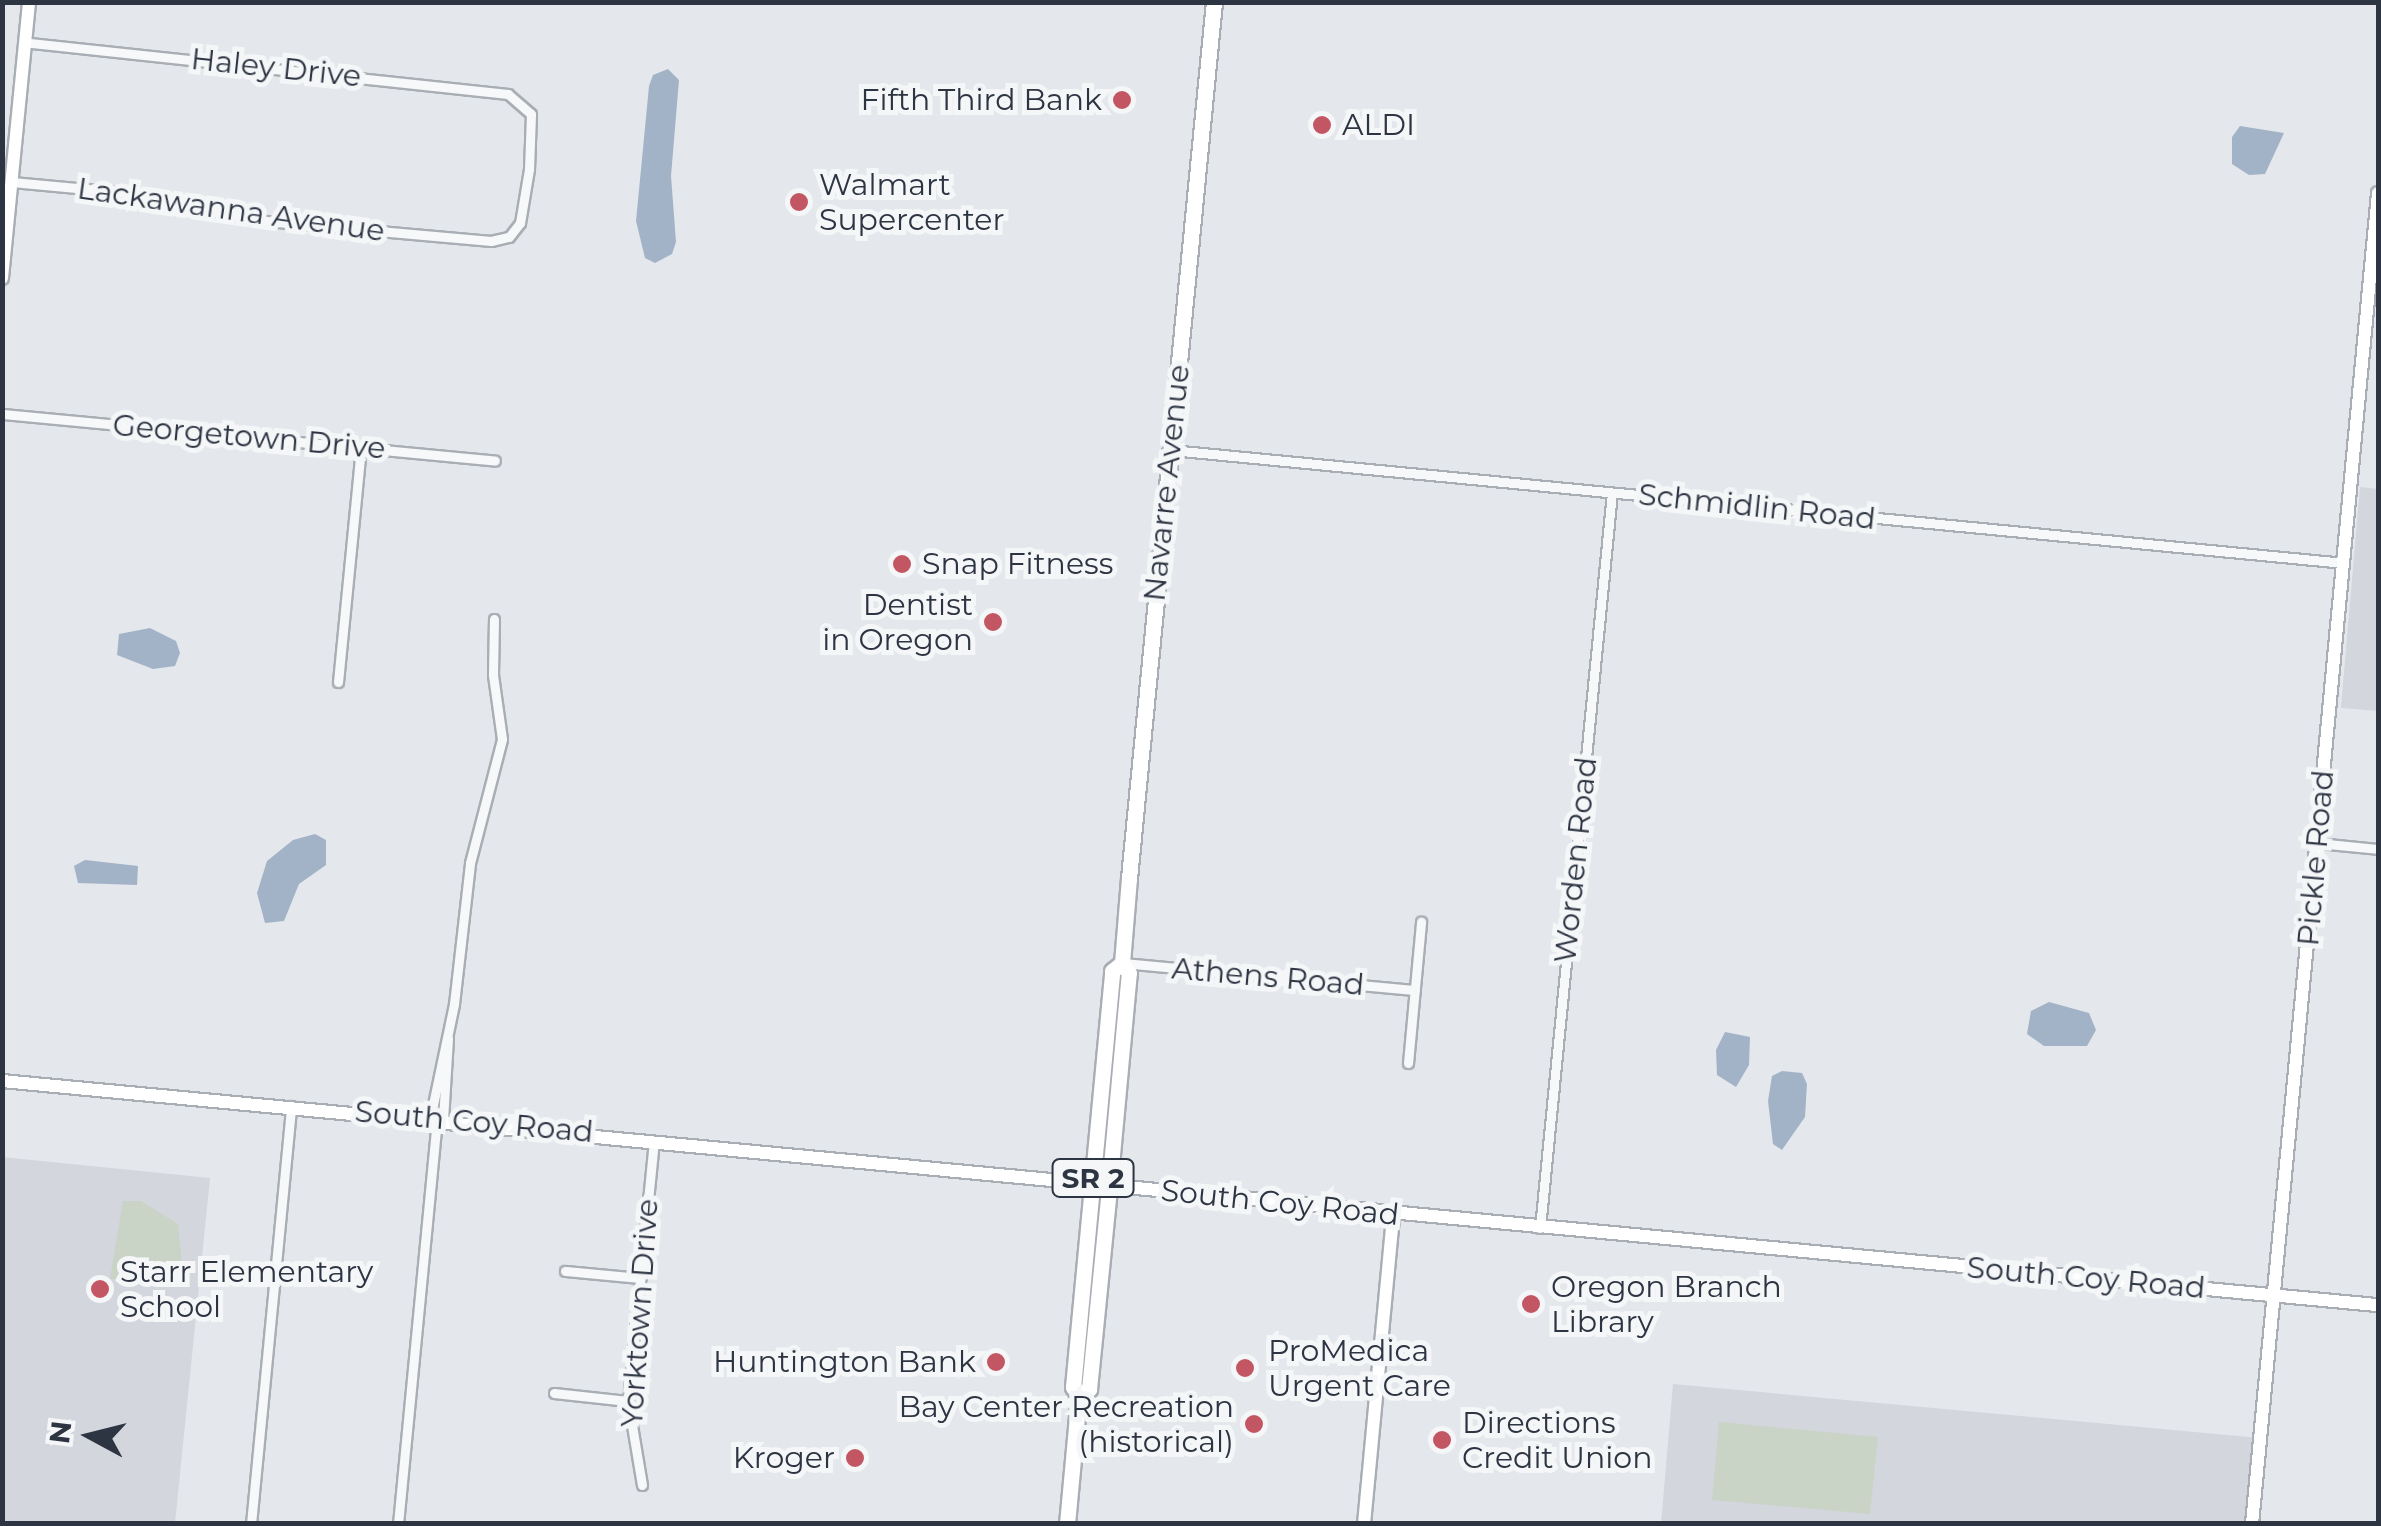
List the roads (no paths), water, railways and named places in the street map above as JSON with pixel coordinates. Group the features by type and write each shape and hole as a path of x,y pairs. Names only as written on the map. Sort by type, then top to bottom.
{"highway":[{"name":"Navarre Avenue","path":"1079,1395 1089,1389 1110,1187 1129,973 1122,963 1214,2"},
{"name":"Navarre Avenue","path":"1067,1524 1079,1395 1073,1386 1112,971 1122,963"},
{"path":"1111,986 1120,992 1124,1030"}],"street":[{"path":"2,278 29,2"},
{"name":"Haley Drive","path":"26,42 493,91 524,102 532,128 525,203 510,237"},
{"name":"Lackawanna Avenue","path":"12,182 131,194 255,220 477,241 510,237"},
{"name":"Pickle Road","path":"2252,1524 2378,193"},
{"name":"Georgetown Drive","path":"2,414 496,461"},
{"path":"338,682 361,448"},
{"name":"Schmidlin Road","path":"1171,450 2344,563"},
{"name":"Worden Road","path":"1540,1228 1612,492"},
{"path":"398,1524 437,1119 470,863 502,739 493,676 494,619"},
{"path":"2317,843 2378,849"},
{"path":"1408,1063 1422,922"},
{"name":"Athens Road","path":"1122,963 1415,990"},
{"name":"South Coy Road","path":"2,1081 654,1139 1393,1215 2378,1305"},
{"path":"251,1524 291,1106"},
{"name":"Yorktown Drive","path":"642,1485 628,1401 654,1139"},
{"path":"1364,1524 1393,1215"},
{"path":"565,1271 641,1278"},
{"path":"554,1393 628,1401"}],"water":[{"path":"668,69 679,80 671,176 676,242 672,254 655,263 645,258 636,221 649,86 653,75"},
{"path":"2240,126 2284,133 2265,174 2249,175 2232,164 2232,137"},
{"path":"150,628 176,641 180,653 175,666 153,669 117,655 119,634"},
{"path":"315,834 326,840 326,865 299,884 284,921 265,923 257,893 267,861 293,840"},
{"path":"85,860 138,866 137,885 78,883 74,866"},
{"path":"2049,1002 2089,1013 2096,1030 2087,1046 2044,1046 2027,1034 2031,1011"},
{"path":"1725,1032 1750,1037 1749,1065 1736,1087 1717,1075 1716,1050"},
{"path":"1782,1071 1802,1073 1807,1084 1805,1117 1782,1150 1773,1144 1768,1101 1772,1076"}],"place":[{"name":"Fifth Third Bank","path":"1122,100"},
{"name":"ALDI","path":"1322,125"},
{"name":"Walmart Supercenter","path":"799,202"},
{"name":"Snap Fitness","path":"902,564"},
{"name":"Dentist in Oregon","path":"993,622"},
{"name":"Starr Elementary School","path":"100,1289"},
{"name":"Oregon Branch Library","path":"1531,1304"},
{"name":"Huntington Bank","path":"996,1362"},
{"name":"ProMedica Urgent Care","path":"1245,1368"},
{"name":"Bay Center Recreation (historical)","path":"1254,1424"},
{"name":"Directions Credit Union","path":"1442,1440"},
{"name":"Kroger","path":"855,1458"}]}
